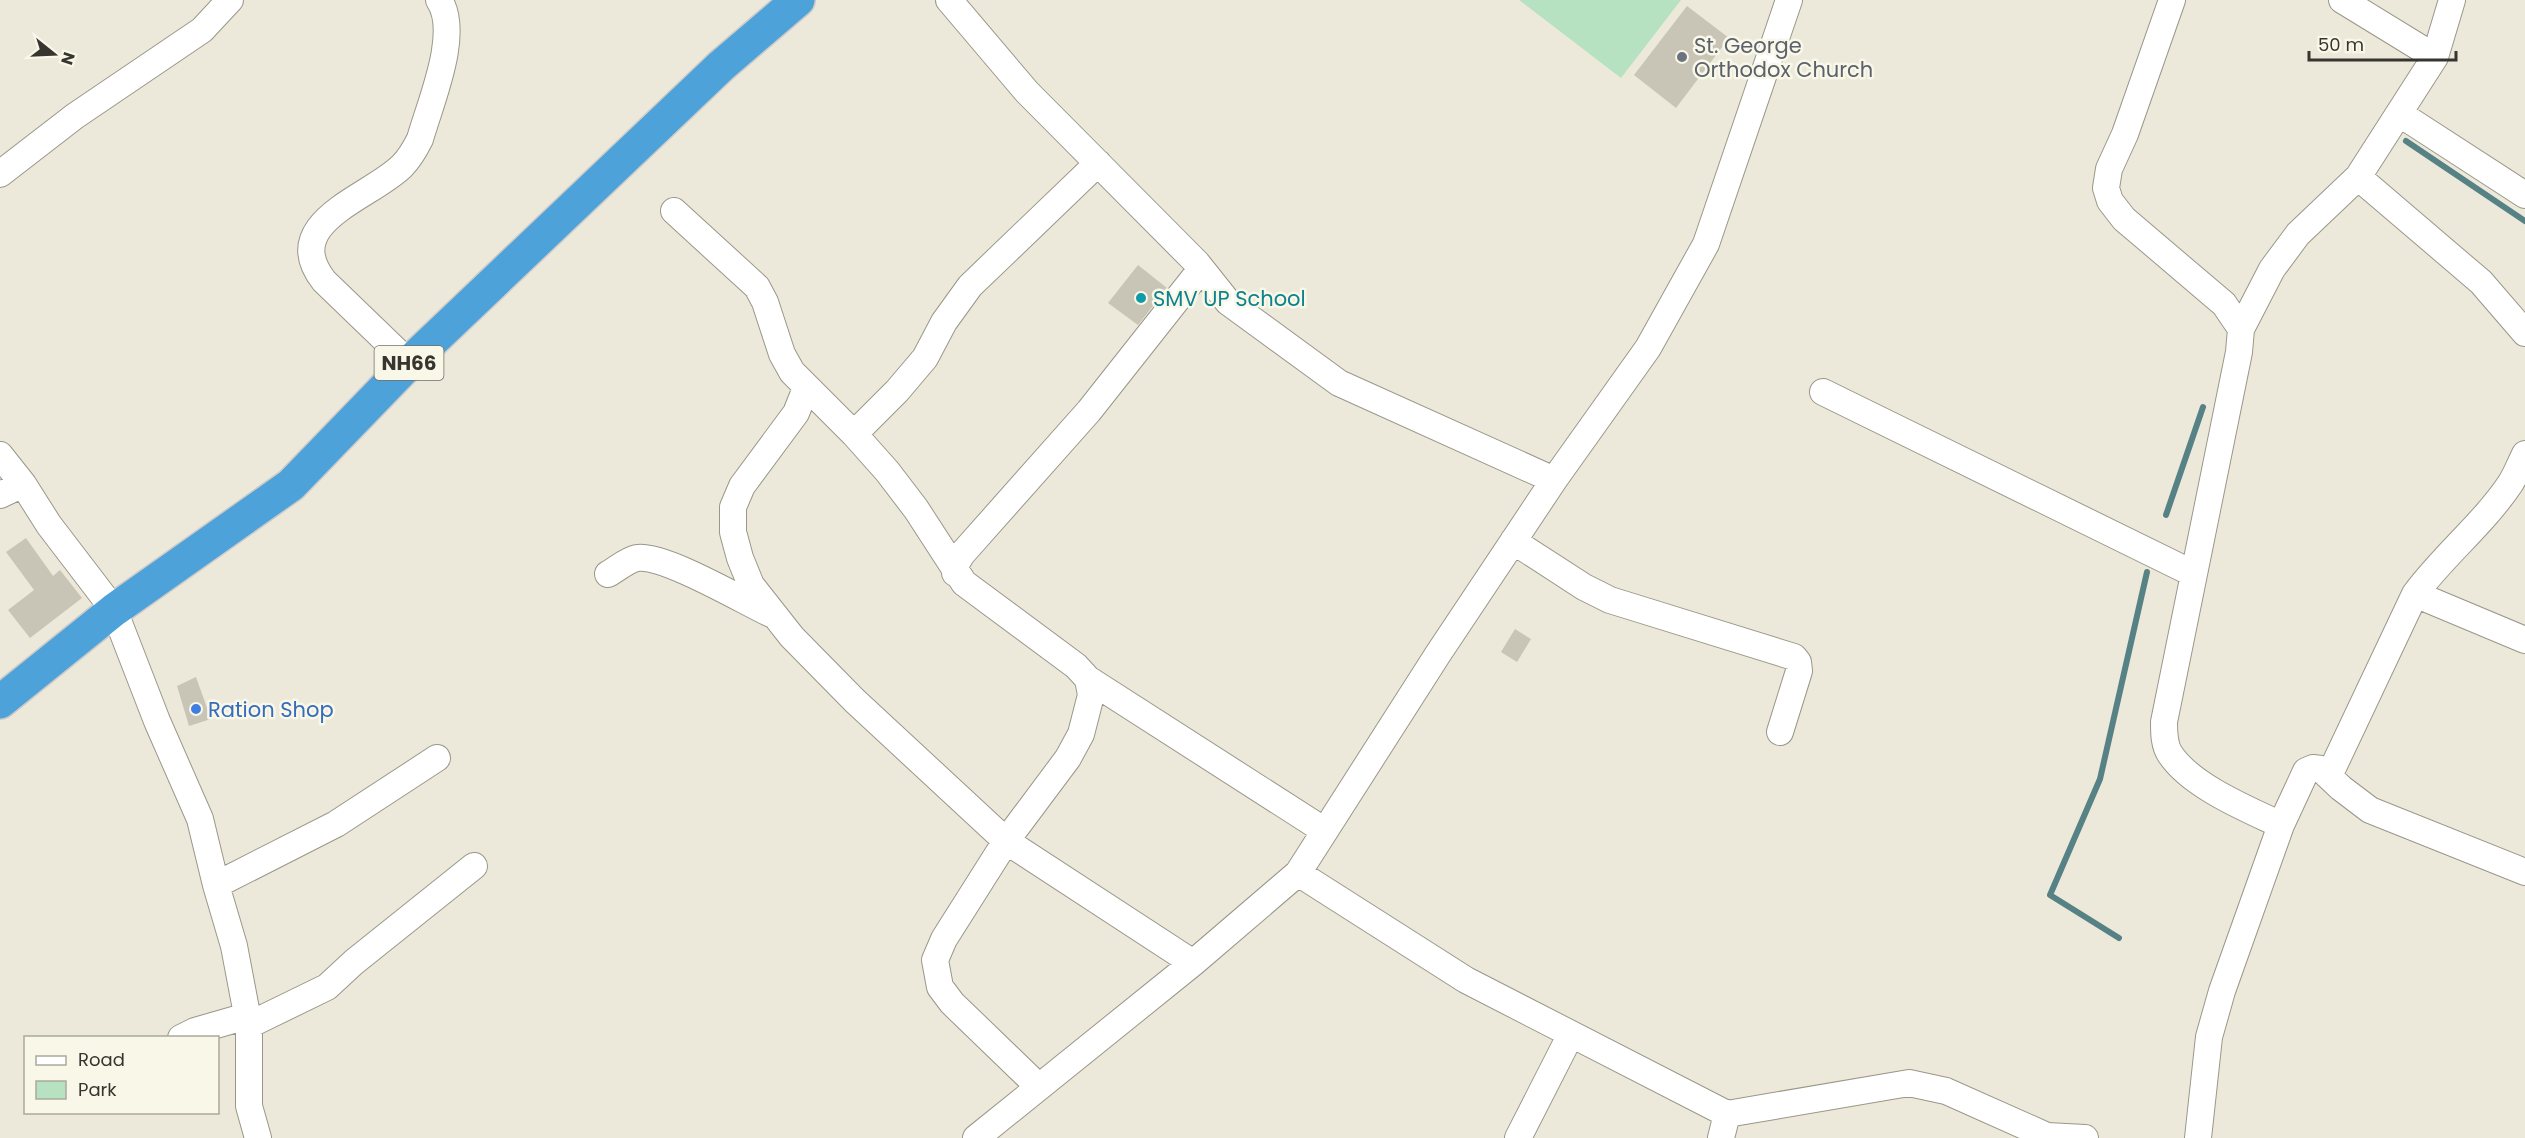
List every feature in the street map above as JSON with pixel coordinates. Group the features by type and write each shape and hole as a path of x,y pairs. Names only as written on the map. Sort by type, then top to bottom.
{"highway":[{"name":"NH66","path":"0,702 114,610 291,485 409,363 721,66 798,0"}],"street":[{"path":"0,174 75,116 202,30 230,0"},
{"path":"409,363 319,275 314,268 312,242 316,231 327,218 401,167 414,152 420,139 445,51 447,25 445,9 438,0"},
{"path":"949,0 1027,92 1197,263 1228,302 1339,383 1554,480"},
{"path":"975,1138 1193,963 1298,873 1513,541 1648,348 1706,244 1789,0"},
{"path":"2172,0 2125,134 2109,169 2106,188 2110,201 2124,219 2224,304 2241,329"},
{"path":"2342,0 2435,57"},
{"path":"2280,825 2221,797 2198,781 2170,754 2164,737 2164,723 2239,352 2241,329 2272,268 2298,234 2358,177 2400,114 2435,57 2452,0"},
{"path":"2400,114 2525,195"},
{"path":"854,434 897,392 925,358 944,322 970,286 1098,163"},
{"path":"2358,177 2481,282 2525,333"},
{"path":"674,211 758,287 782,354 806,388 854,434 916,509 963,583 1076,666 1088,679 1325,831"},
{"path":"955,573 957,562 962,554 1089,411 1187,289 1198,273 1197,263"},
{"path":"806,388 796,413 742,486 733,507 733,532 751,585 774,616 855,701 1006,841 1193,963"},
{"path":"1823,392 2194,574"},
{"path":"0,454 23,484 49,525 114,610 157,721 200,819 234,946 248,1021 250,1134"},
{"path":"2329,776 2415,594 2433,570 2486,515 2510,483 2525,454"},
{"path":"0,495 23,484"},
{"path":"1513,541 1584,587 1610,600 1794,657 1798,662 1799,670 1780,732"},
{"path":"608,574 636,558 650,558 673,566 774,616"},
{"path":"2415,594 2525,640"},
{"path":"1039,1087 952,1003 940,987 935,960 944,939 1006,841 1068,758 1081,734 1091,695 1088,679"},
{"path":"216,885 336,824 437,758"},
{"path":"2198,1138 2209,1037 2232,959 2280,825 2306,771 2313,768 2321,769 2370,810 2525,872"},
{"path":"185,1036 195,1031 248,1021 327,987 354,962 474,867"},
{"path":"1298,873 1466,980 1571,1034 1724,1126 1909,1083 1946,1091 2047,1137 2085,1138"},
{"path":"1518,1138 1571,1034"}],"green space":[{"path":"1519,0 1681,0 1621,78"}],"building":[{"name":"St. George Orthodox Church","path":"1687,6 1729,38 1676,108 1634,75"},
{"name":"SMV UP School","path":"1138,265 1167,288 1138,325 1108,303"},
{"path":"26,538 53,576 60,570 82,598 30,638 8,610 34,590 6,552"},
{"path":"1515,629 1531,639 1517,662 1501,652"},
{"name":"Ration Shop","path":"196,677 211,719 189,726 177,686"}],"waterway":[{"path":"2406,141 2525,221"},
{"path":"2166,515 2203,407"},
{"path":"2119,938 2050,895 2100,779 2147,572"}],"place":[{"name":"St. George Orthodox Church","path":"1682,57"},
{"name":"SMV UP School","path":"1141,298"},
{"name":"Ration Shop","path":"196,709"}]}
